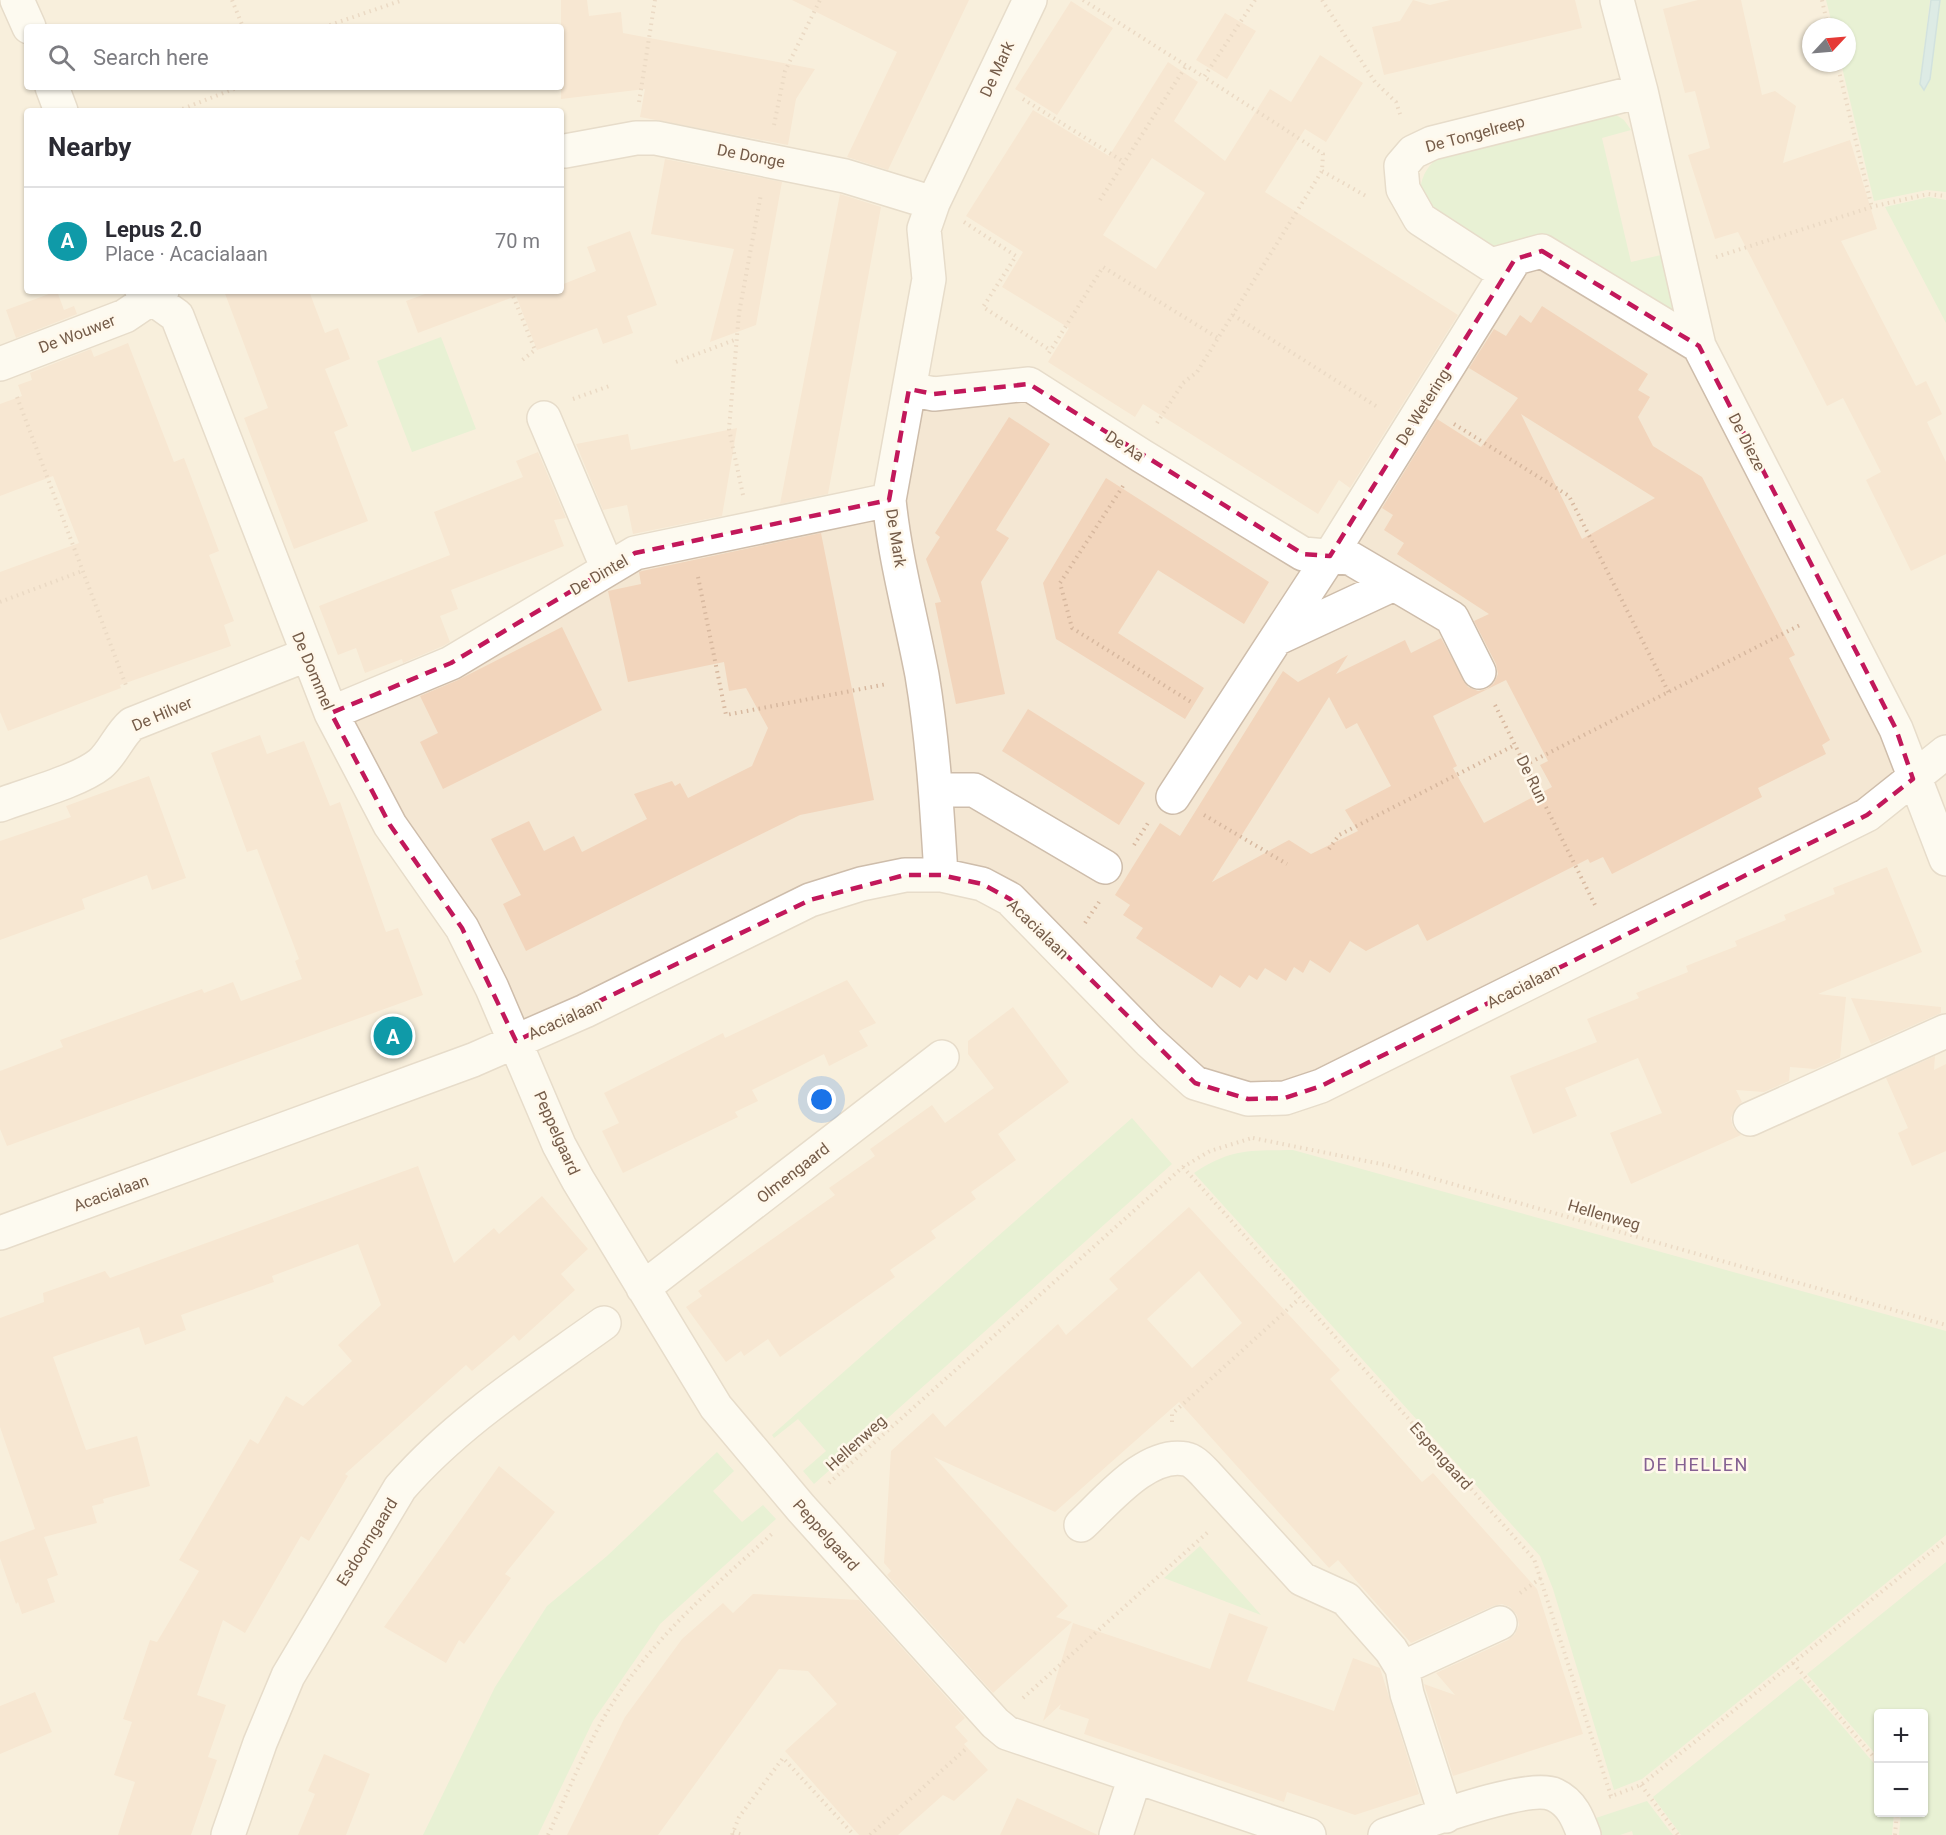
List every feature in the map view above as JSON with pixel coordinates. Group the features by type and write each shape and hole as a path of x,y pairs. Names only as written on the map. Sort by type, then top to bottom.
{"street":[{"path":"17,0 28,24"},
{"name":"De Mark","path":"941,875 936,790 922,677 892,528 890,500 929,279 924,229 933,202 1030,0"},
{"name":"De Dieze","path":"1617,0 1641,91 1679,269 1699,346 1896,729 1913,779 1946,859"},
{"path":"53,90 61,108"},
{"name":"De Tongelreep","path":"1402,189 1401,166 1413,152 1432,143 1641,91"},
{"name":"De Donge","path":"566,151 636,138 656,138 845,176 933,202"},
{"path":"1402,189 1420,219 1491,265 1542,251 1699,346"},
{"name":"De Wetering","path":"1173,797 1330,556 1515,259"},
{"name":"De Wouwer","path":"2,363 125,316 152,294"},
{"name":"De Dommel","path":"152,294 177,316 306,655 331,713 390,825 462,928 516,1041"},
{"path":"909,390 934,394 1029,384"},
{"name":"De Aa","path":"1029,384 1139,455 1303,554 1330,556"},
{"path":"544,418 608,569"},
{"name":"De Dintel","path":"331,713 451,663 635,554 749,528 890,500"},
{"path":"1330,556 1350,558 1452,618 1479,672"},
{"path":"1276,639 1394,584"},
{"name":"De Hilver","path":"0,805 84,773 101,763 123,731 139,721 306,655"},
{"name":"Acacialaan","path":"0,1233 462,1064 585,1011 810,900 861,884 905,875 941,875 982,884 1010,899 1149,1041 1196,1083 1248,1099 1285,1098 1321,1086 1867,815 1946,752"},
{"path":"936,790 974,790 1118,860"},
{"path":"1750,1119 1946,1031"},
{"name":"Peppelgaard","path":"516,1041 560,1145 643,1288 716,1407 801,1508 995,1723 1007,1733 1309,1835"},
{"name":"Olmengaard","path":"643,1288 942,1057"},
{"name":"Esdoorngaard","path":"228,1835 260,1743 288,1676 400,1488 420,1465 467,1423 604,1323"},
{"path":"1081,1525 1142,1470 1170,1458 1189,1459 1302,1579 1346,1599 1391,1650 1402,1668 1407,1694 1446,1816"},
{"path":"1402,1668 1500,1623"},
{"path":"1116,1835 1135,1777"},
{"path":"1385,1835 1525,1792 1554,1795 1580,1824"}],"path":[{"path":"232,0 242,24"},
{"path":"333,24 403,0"},
{"path":"636,138 635,125 655,0"},
{"path":"749,528 729,429 738,339 738,313 785,71 819,2 812,0"},
{"path":"1083,0 1323,154 1322,171 1197,372 1183,383 1060,583 1072,628 1222,722"},
{"path":"1204,77 1255,0"},
{"path":"1322,0 1375,82 1396,102 1413,152"},
{"path":"1822,0 1826,18"},
{"path":"1100,200 1186,66"},
{"path":"1839,72 1872,208"},
{"path":"991,81 1124,162"},
{"path":"185,108 231,90"},
{"path":"1322,171 1369,198 1402,189"},
{"path":"1679,269 1872,208 1928,194 1946,196"},
{"path":"933,202 1016,256 983,307 1050,350"},
{"path":"1029,384 1103,267 1218,338"},
{"path":"512,294 535,351 521,361"},
{"path":"1233,315 1417,417 1569,496 1669,693"},
{"path":"676,362 738,339"},
{"path":"2,363 139,721"},
{"path":"691,541 726,715 922,677"},
{"path":"0,602 82,571"},
{"path":"1525,765 1833,608"},
{"name":"De Run","path":"1479,672 1613,941"},
{"path":"1329,849 1339,835 1515,745"},
{"path":"1118,860 1161,801 1173,797 1287,864"},
{"path":"1065,954 1100,899"},
{"path":"1248,1099 1253,1138"},
{"name":"Hellenweg","path":"548,1835 596,1734 621,1690 653,1648 682,1616 1183,1167 1210,1151 1253,1138 1318,1149 1386,1165 1946,1325"},
{"name":"Espengaard","path":"1183,1167 1534,1559 1611,1796"},
{"path":"1170,1458 1172,1414 1299,1299"},
{"path":"870,1835 1236,1507"},
{"path":"1580,1824 1588,1804 1641,1785 1946,1540"},
{"path":"1793,1663 1874,1757"},
{"path":"743,1835 733,1833 739,1817 783,1758 854,1835"},
{"path":"1641,1785 1678,1835"},
{"path":"1895,1835 1897,1817"}],"highlighted area":[{"path":"1542,251 1699,346 1896,729 1913,779 1867,815 1321,1086 1285,1098 1248,1099 1195,1083 1010,899 982,884 941,875 905,875 810,900 516,1041 462,928 390,825 331,713 451,663 635,553 889,500 909,389 934,394 1029,384 1303,554 1330,556 1515,259"}],"shaded area":[{"path":"0,0 1946,0 1946,1835 0,1835"}],"green space":[{"path":"1826,0 1930,0 1920,84 1924,90 1930,79 1940,0 1946,0 1946,192 1927,190 1874,201 1843,72 1856,72 1856,18 1831,18"},
{"path":"1613,113 1624,120 1631,130 1602,138 1631,262 1661,255 1676,315 1489,249 1435,215 1420,190 1427,170 1443,155"},
{"path":"1929,197 1946,200 1946,323 1885,207"},
{"path":"441,337 476,429 412,452 377,361"},
{"path":"1132,1118 1172,1164 814,1484 803,1471 826,1451 798,1419 774,1438 772,1435"},
{"path":"1293,1150 1946,1331 1946,1535 1642,1779 1614,1790 1553,1589 1540,1556 1194,1173 1219,1159 1242,1152"},
{"path":"717,1452 734,1471 713,1491 742,1522 763,1505 776,1519 660,1624 593,1721 538,1835 423,1835 495,1687 547,1606 607,1556"},
{"path":"1200,1546 1261,1615 1164,1578"},
{"path":"1946,1562 1946,1835 1899,1835 1901,1817 1928,1817 1928,1709 1874,1709 1874,1752 1807,1674"},
{"path":"1801,1678 1874,1763 1874,1817 1894,1817 1892,1835 1681,1835 1653,1797"},
{"path":"1647,1801 1673,1835 1633,1835 1632,1831 1620,1835 1602,1835 1596,1818"}],"water":[{"path":"1931,0 1940,0 1930,79 1924,90 1920,84"}],"building":[{"path":"561,0 587,0 589,16 621,12 623,33 815,69 796,99 788,145 640,117 645,89 561,99 561,90 564,90 564,24 561,24"},
{"path":"792,0 969,0 888,170 847,157 897,52"},
{"path":"1413,0 1430,5 1450,0 1575,0 1582,28 1384,75 1372,27 1400,21"},
{"path":"1698,0 1741,0 1762,95 1775,91 1796,106 1783,163 1850,140 1877,229 1841,241 1916,386 1926,381 1942,414 1927,422 1946,462 1946,554 1911,571 1866,480 1881,472 1843,398 1827,406 1738,232 1715,239 1688,155 1710,148 1695,91 1685,93 1663,9"},
{"path":"1071,1 1113,28 1057,115 1015,89"},
{"path":"1225,13 1256,31 1227,79 1196,60"},
{"path":"1320,55 1363,83 1326,142 1305,129 1265,192 1458,315 1350,488 1339,480 1318,514 1143,404 1135,417 1048,362 1069,328 1002,287 1023,252 966,216 1033,110 1109,156 1168,62 1198,82 1174,121 1225,161 1270,89 1291,102","holes":["1152,158 1205,193 1156,269 1103,235"]},
{"path":"665,159 782,182 756,325 710,342 734,249 651,234"},
{"path":"840,194 881,207 828,494 780,504"},
{"path":"630,231 657,305 627,316 633,333 603,344 597,328 537,350 516,296 418,333 406,301 425,294 564,294 564,284 596,271 587,247"},
{"path":"49,294 58,294 64,310 74,306 77,314 16,338 6,310"},
{"path":"225,294 310,294 325,333 338,328 350,359 325,369 348,426 334,432 368,521 294,549 244,418 268,408"},
{"path":"1542,306 1648,374 1638,390 1650,397 1638,417 1653,446 1702,477 1795,655 1789,658 1830,740 1822,745 1826,754 1758,788 1762,797 1612,874 1603,857 1590,863 1588,859 1427,941 1418,924 1366,951 1350,941 1330,973 1310,960 1303,973 1294,967 1286,981 1265,968 1257,980 1249,975 1240,988 1220,975 1212,988 1136,938 1143,928 1123,915 1130,905 1115,895 1160,823 1180,836 1283,671 1298,682 1348,655 1336,674 1405,640 1411,653 1441,638 1468,687 1478,691 1487,689 1494,683 1498,674 1496,664 1474,621 1489,614 1397,554 1404,543 1384,530 1393,515 1382,508 1437,419 1481,447 1518,398 1469,368 1494,329 1506,336 1520,315 1531,323","holes":["1521,414 1655,498 1582,539","1506,680 1548,761 1540,765 1552,787 1484,823 1453,768 1457,766 1433,716","1329,697 1346,729 1357,723 1391,786 1345,810 1358,831 1311,854 1289,840 1212,882"]},
{"path":"128,343 174,462 184,458 219,551 209,555 234,621 224,625 231,646 120,685 121,688 8,731 0,712 0,572 79,543 53,476 0,496 0,404 22,396 18,385 32,380 30,373 91,349 94,357"},
{"path":"1009,417 1050,444 996,530 1009,538 981,582 1005,694 956,704 935,603 941,602 926,559 940,537 935,533"},
{"path":"737,428 722,516 633,534 627,505 603,510 576,444 628,434 631,450"},
{"path":"538,452 566,518 554,520 564,546 451,590 458,609 440,616 450,642 443,646 403,663 402,659 365,673 356,648 338,655 319,606 450,555 434,512 523,477 516,461"},
{"path":"1106,478 1269,582 1244,624 1158,570 1118,633 1204,688 1185,719 1056,639 1043,583"},
{"path":"821,533 874,800 800,815 526,951 503,904 521,895 491,839 529,821 544,851 574,836 582,852 647,819 634,794 672,781 675,786 680,783 688,798 752,766 768,728 746,688 729,691 724,662 628,682 608,591 641,584 639,572 642,571"},
{"path":"562,627 602,710 443,789 420,742 438,733 420,696 458,680"},
{"path":"1028,709 1145,783 1119,825 1002,751"},
{"path":"260,735 267,754 304,741 330,806 340,802 386,932 398,928 423,995 7,1146 0,1129 0,1071 63,1047 60,1040 202,989 204,993 233,982 241,1001 302,979 295,961 299,959 257,849 247,852 211,753"},
{"path":"149,776 186,878 152,890 147,875 82,899 85,909 0,940 0,841 71,817 66,806"},
{"path":"1887,867 1922,952 1818,994 1846,997 1840,1058 1815,1069 1790,1067 1789,1081 1764,1092 1736,1090 1742,1102 1735,1109 1731,1118 1733,1127 1741,1135 1631,1184 1610,1133 1662,1113 1638,1058 1565,1088 1577,1116 1533,1134 1510,1076 1597,1042 1587,1019 1639,998 1636,993 1688,972 1686,966 1737,946 1735,941 1786,920 1784,915 1835,894 1833,888"},
{"path":"847,980 876,1023 859,1031 868,1046 829,1066 824,1054 752,1090 758,1101 735,1112 738,1117 623,1173 602,1131 619,1123 604,1093 723,1033 725,1038"},
{"path":"1851,998 1941,1007 1941,1013 1871,1044"},
{"path":"1013,1007 1069,1082 998,1134 1016,1160 971,1192 976,1199 931,1231 936,1238 890,1270 895,1277 780,1357 768,1339 744,1356 741,1351 726,1362 686,1307 702,1296 698,1291 835,1195 829,1188 875,1156 870,1149 932,1105 945,1123 994,1088 968,1054 968,1041"},
{"path":"1935,1056 1934,1070 1946,1064 1946,1151 1912,1166 1898,1133 1908,1128 1886,1078"},
{"path":"418,1166 454,1263 494,1228 499,1234 542,1196 588,1249 561,1274 575,1290 519,1341 514,1335 472,1371 466,1365 345,1474 348,1476 309,1541 301,1536 245,1633 223,1620 197,1695 226,1705 208,1757 217,1760 191,1835 118,1835 135,1782 114,1775 132,1722 123,1719 150,1640 157,1642 199,1571 179,1560 250,1439 258,1444 286,1396 303,1406 352,1361 338,1345 381,1305 358,1244 272,1276 274,1282 181,1315 186,1330 145,1345 139,1327 53,1357 86,1450 137,1436 150,1486 103,1499 104,1503 92,1506 97,1523 44,1537 58,1575 47,1579 55,1602 22,1614 18,1602 16,1604 0,1558 0,1542 35,1529 0,1427 0,1318 44,1302 43,1293 105,1271 110,1278"},
{"path":"1189,1207 1340,1370 1330,1379 1422,1482 1433,1473 1537,1589 1583,1734 1453,1776 1424,1684 1455,1695 1436,1673 1508,1640 1515,1634 1519,1625 1517,1615 1510,1607 1502,1604 1493,1606 1411,1643 1338,1560 1329,1568 1179,1402 1055,1512 934,1457 1068,1606 1056,1617 1072,1622 993,1693 887,1575 891,1571 884,1563 891,1451 933,1413 945,1427 1058,1324 1066,1335 1118,1289 1109,1279","holes":["1199,1271 1242,1323 1192,1368 1147,1319"]},
{"path":"499,1466 555,1512 505,1574 511,1578 464,1644 459,1640 446,1663 384,1627"},
{"path":"753,1594 859,1600 965,1718 955,1727 968,1741 964,1744 988,1770 954,1801 943,1795 898,1835 859,1835 785,1751 837,1704 808,1671 779,1669 658,1835 567,1835 625,1717 682,1639 723,1603 733,1613"},
{"path":"1229,1613 1268,1627 1247,1681 1334,1711 1353,1658 1380,1668 1419,1794 1355,1815 1287,1792 1284,1802 1084,1734 1089,1719 1059,1709 1061,1704 1043,1721 1073,1623 1210,1669"},
{"path":"35,1692 52,1732 0,1754 0,1706"},
{"path":"324,1754 370,1774 346,1835 298,1835 315,1794 308,1791"},
{"path":"1017,1798 1098,1835 1000,1835"}],"place":[{"name":"Lepus 2.0","path":"393,1036"}],"district":[{"name":"DE HELLEN","path":"1696,1464"}]}
